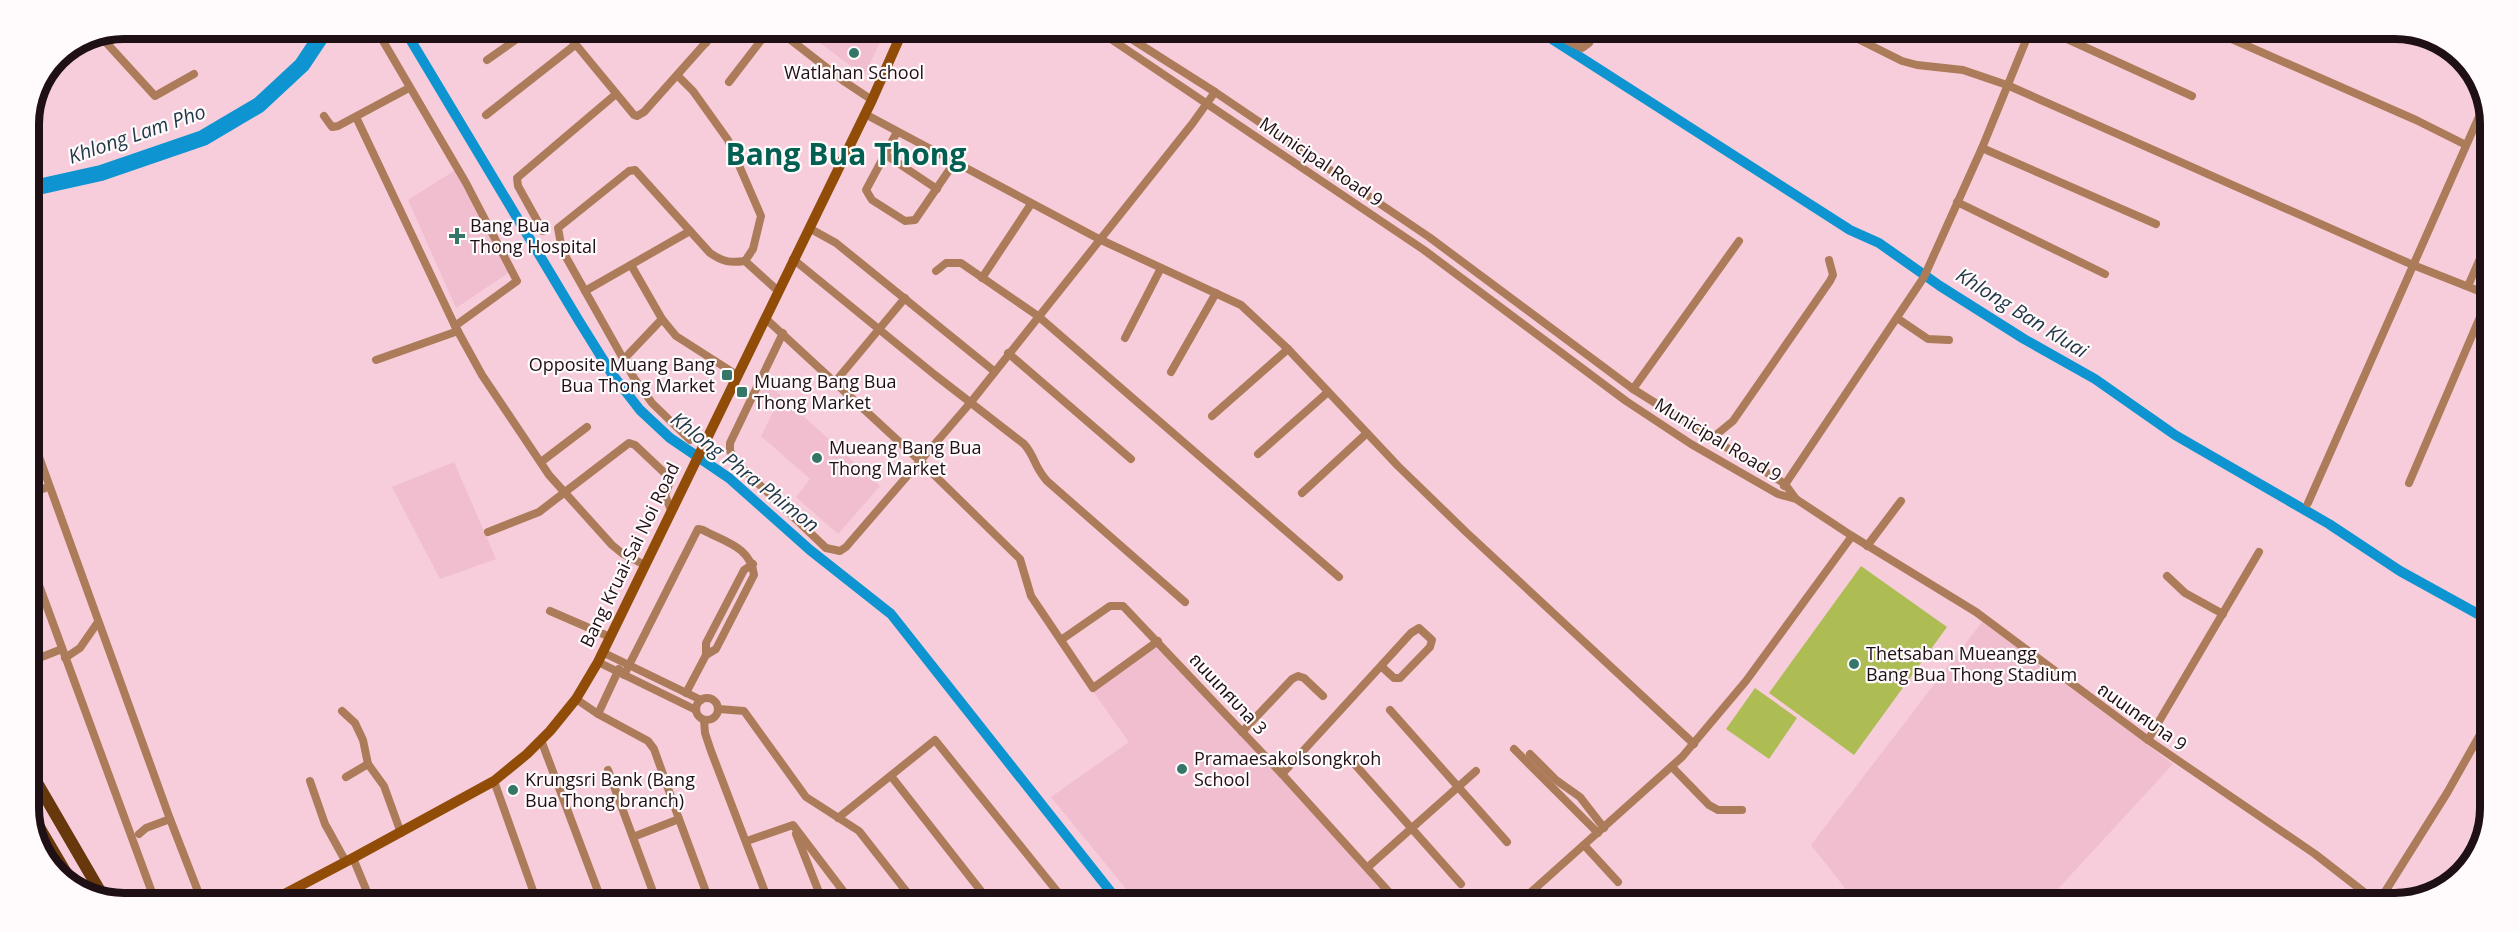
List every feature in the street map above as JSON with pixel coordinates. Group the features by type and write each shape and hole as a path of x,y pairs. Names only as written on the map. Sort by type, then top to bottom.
{"main road":[{"name":"Bang Kruai-Sai Noi Road","path":"287,893 494,781 541,740 576,699 610,637 872,100 899,39"},
{"path":"39,786 98,888"},
{"path":"45,838 61,865"}],"street":[{"path":"376,360 457,328 517,281 466,183 382,39"},
{"path":"488,60 517,39"},
{"path":"569,39 634,115 640,116 709,39"},
{"path":"701,39 706,43"},
{"path":"729,82 762,39"},
{"path":"789,39 844,82 872,100"},
{"name":"Municipal Road 9","path":"1111,39 1424,250 1626,401 1691,444 1778,494 1796,499"},
{"name":"Municipal Road 9","path":"1132,39 1215,92 1429,237 1633,389 1785,484 1796,499"},
{"path":"1564,39 1582,48 1591,39"},
{"path":"1858,39 1902,61 1963,70 2007,85 2413,265 2480,291"},
{"path":"1778,494 1924,277 1982,148 2026,39"},
{"path":"2067,39 2192,96"},
{"path":"2232,39 2416,120 2466,145"},
{"path":"105,42 155,96 194,74"},
{"path":"486,116 574,45"},
{"path":"678,76 693,91 729,140 761,216 753,249 745,261 729,263 719,260 637,171 629,171 558,228 562,250 623,360 652,403 690,440"},
{"path":"324,116 334,127 409,88"},
{"path":"783,333 730,443 730,451 739,465 826,548 840,551 846,547 970,402 1215,92"},
{"path":"543,231 518,186 517,178 616,94"},
{"path":"865,114 1099,239 1241,305 1288,349 1367,433 1466,532 1694,744"},
{"path":"2308,503 2479,115"},
{"path":"356,117 457,328 482,375 565,493 612,545 623,554 645,565"},
{"path":"897,132 867,185 868,195 872,200 905,221 911,222 954,163"},
{"path":"1982,148 2156,224"},
{"path":"886,155 937,189"},
{"path":"1958,202 2104,274"},
{"path":"982,278 1031,204"},
{"path":"809,228 836,243 994,371"},
{"path":"585,291 690,231"},
{"path":"1633,389 1739,241"},
{"path":"793,259 1024,444 1033,455 1038,472 1047,481 1185,602"},
{"path":"2468,286 2480,259"},
{"path":"1712,440 1733,421 1830,281 1833,275 1829,260"},
{"path":"745,261 778,291"},
{"path":"936,271 946,263 961,263 1038,316 1339,577"},
{"path":"631,265 662,319 675,336 737,375"},
{"path":"1125,338 1161,268"},
{"path":"1171,372 1216,293"},
{"path":"835,382 905,298"},
{"path":"2409,483 2480,316"},
{"path":"765,318 920,461 1020,559 1027,576 1031,596 1094,688 1158,641"},
{"path":"1898,318 1928,339 1949,340"},
{"path":"623,360 662,319"},
{"path":"1212,416 1288,349"},
{"path":"1008,353 1131,459"},
{"path":"1258,454 1328,392"},
{"path":"541,462 587,427"},
{"path":"1302,493 1367,433"},
{"path":"488,532 539,512 629,443 635,445 671,479 665,495 671,510"},
{"path":"39,460 199,893"},
{"path":"39,491 48,487"},
{"name":"ถนนเทศบาล 9","path":"1796,499 1867,546 1976,612 2148,740 2315,854 2365,893"},
{"path":"1867,546 1901,501"},
{"path":"598,714 698,529 744,551 753,564 754,575 716,649 706,655"},
{"path":"1530,893 1672,767 1694,744 1746,681 1852,536"},
{"path":"2148,740 2259,552"},
{"path":"686,693 706,655 706,643 744,570 753,564"},
{"path":"2167,576 2185,593 2223,614"},
{"path":"39,586 152,893"},
{"path":"727,604 737,609"},
{"name":"ถนนเทศบาล 3","path":"1061,640 1110,606 1117,604 1123,606 1282,774 1390,893"},
{"path":"550,611 610,637"},
{"path":"65,658 80,648 98,621"},
{"path":"1282,774 1381,666 1416,629 1423,630 1432,640 1430,647 1400,678 1394,678 1381,666"},
{"path":"39,658 62,649"},
{"path":"600,657 626,663 701,700 706,698 713,700 719,709"},
{"path":"600,657 621,673 696,710"},
{"path":"1242,732 1292,679 1298,676 1304,678 1323,696"},
{"path":"576,699 598,714 648,741 654,749 705,893"},
{"path":"701,700 696,710 698,717 704,720 715,718 719,709"},
{"path":"719,709 744,711 806,796 859,831 908,893"},
{"path":"1390,710 1507,842"},
{"path":"342,711 356,723 363,740 368,764 384,786 400,833"},
{"path":"704,720 705,733 711,751 766,893"},
{"path":"2384,893 2447,793 2480,735"},
{"path":"541,740 600,893"},
{"path":"838,818 935,740 1058,893"},
{"path":"1514,749 1601,830"},
{"path":"1530,754 1556,780 1580,797 1601,830"},
{"path":"1351,760 1461,884"},
{"path":"346,777 368,764"},
{"path":"1672,767 1709,805 1718,810 1742,810"},
{"path":"608,770 653,893"},
{"path":"1368,867 1476,771"},
{"path":"891,776 983,893"},
{"path":"310,781 326,824 350,860 367,893"},
{"path":"494,781 534,893"},
{"path":"139,834 146,828 170,819"},
{"path":"633,837 679,819"},
{"path":"747,841 793,825"},
{"path":"793,825 819,893"},
{"path":"793,825 845,893"},
{"path":"1584,845 1618,882"}],"shaded area":[{"name":"Watlahan School","path":"815,39 882,39 864,76"},
{"name":"Bang Bua Thong Hospital","path":"454,171 511,271 456,308 408,200"},
{"name":"Mueang Bang Bua Thong Market","path":"765,381 880,486 838,534 796,497 810,479 761,436 776,406 759,391"},
{"path":"454,462 496,559 440,579 392,487"},
{"path":"1982,622 2173,764 2054,893 1849,893 1811,845"},
{"name":"Pramaesakolsongkroh School","path":"1160,643 1386,893 1129,893 1051,797 1129,742 1092,690"}],"green space":[{"path":"1861,566 1947,627 1854,755 1769,693"},
{"path":"1755,688 1797,718 1769,759 1726,729"}],"waterway":[{"name":"Khlong Lam Pho","path":"39,187 101,173 203,138 259,105 302,65 319,39"},
{"name":"Khlong Phra Phimon","path":"410,39 579,321 612,374 640,410 670,438 729,478 810,550 891,614 1112,893"},
{"name":"Khlong Ban Kluai","path":"1552,39 1850,230 1879,243 1940,286 2024,339 2095,379 2175,435 2329,524 2400,571 2480,615"}],"place":[{"name":"Watlahan School","path":"854,53"},
{"name":"Bang Bua Thong Hospital","path":"457,236"},
{"name":"Opposite Muang Bang Bua Thong Market","path":"727,375"},
{"name":"Muang Bang Bua Thong Market","path":"742,392"},
{"name":"Mueang Bang Bua Thong Market","path":"817,458"},
{"name":"Thetsaban Mueangg Bang Bua Thong Stadium","path":"1854,664"},
{"name":"Pramaesakolsongkroh School","path":"1182,769"},
{"name":"Krungsri Bank (Bang Bua Thong branch)","path":"513,790"}],"district":[{"name":"Bang Bua Thong","path":"846,155"}]}
